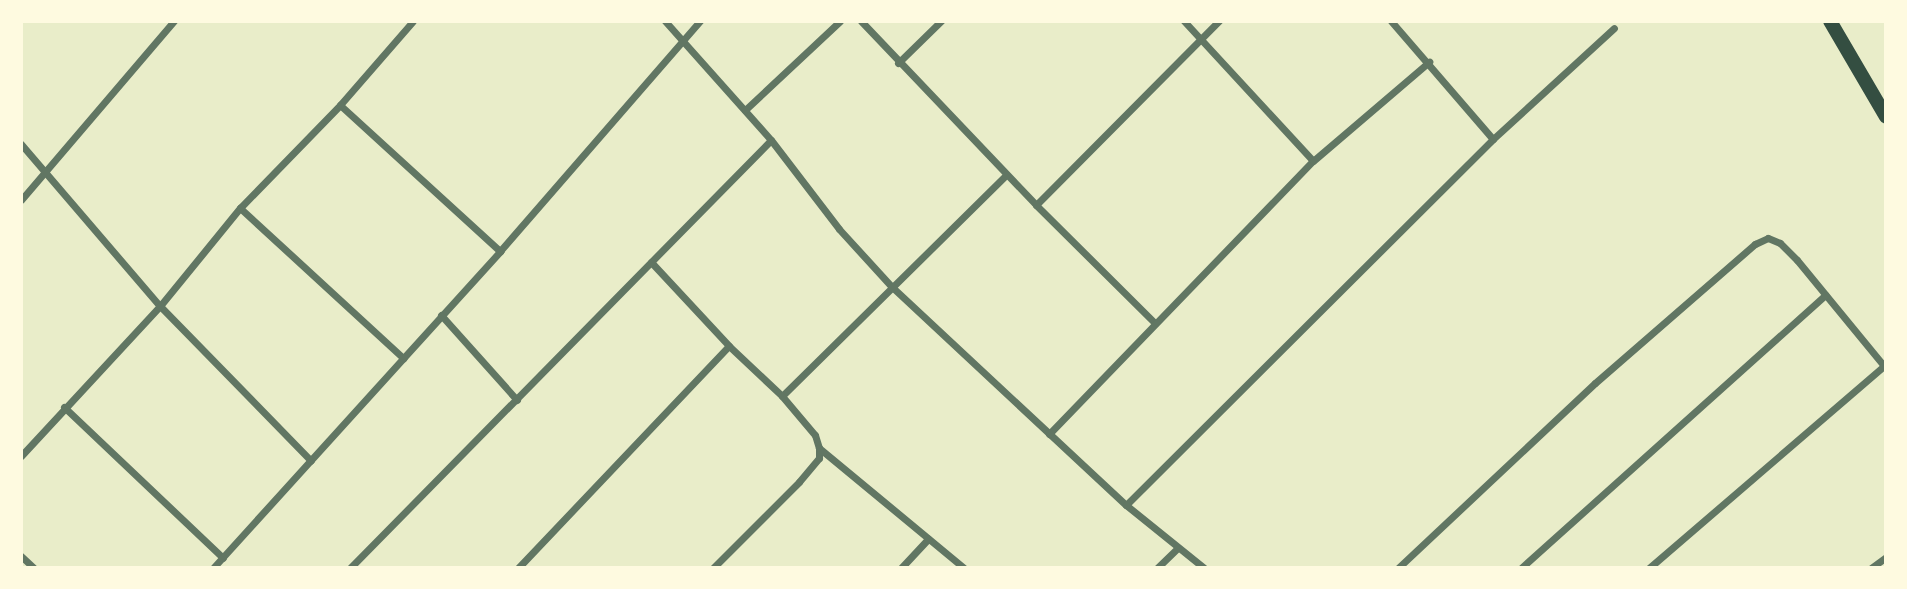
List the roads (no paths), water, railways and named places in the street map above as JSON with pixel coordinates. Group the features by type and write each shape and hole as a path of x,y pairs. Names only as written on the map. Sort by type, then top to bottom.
{"main road":[{"path":"1830,21 1886,117"}],"street":[{"path":"21,200 174,21"},
{"path":"21,456 160,306 240,208 340,105 413,21"},
{"path":"665,21 771,140 839,229 891,286 1126,505 1177,549 1204,568"},
{"path":"213,568 500,251 682,38 700,21"},
{"path":"745,110 840,21"},
{"path":"861,21 1006,175 1155,323"},
{"path":"898,63 941,21"},
{"path":"1184,21 1313,161"},
{"path":"1036,205 1219,21"},
{"path":"1391,21 1493,139"},
{"path":"1126,505 1493,139 1614,29"},
{"path":"1049,435 1313,161 1429,62"},
{"path":"340,105 500,251"},
{"path":"350,568 771,140"},
{"path":"21,144 160,306 311,461"},
{"path":"782,397 891,286 1006,175"},
{"path":"240,208 403,358"},
{"path":"1398,568 1548,426 1755,244 1768,238 1780,243 1885,365 1658,565 1649,568"},
{"path":"651,261 729,346 782,397 814,435 819,448 819,458 799,482 713,568"},
{"path":"1521,568 1825,295"},
{"path":"441,315 517,400"},
{"path":"518,568 729,346"},
{"path":"64,407 223,558"},
{"path":"819,448 964,568"},
{"path":"901,568 928,538"},
{"path":"1157,568 1177,549"},
{"path":"21,555 34,568"},
{"path":"1871,568 1886,557"}]}
